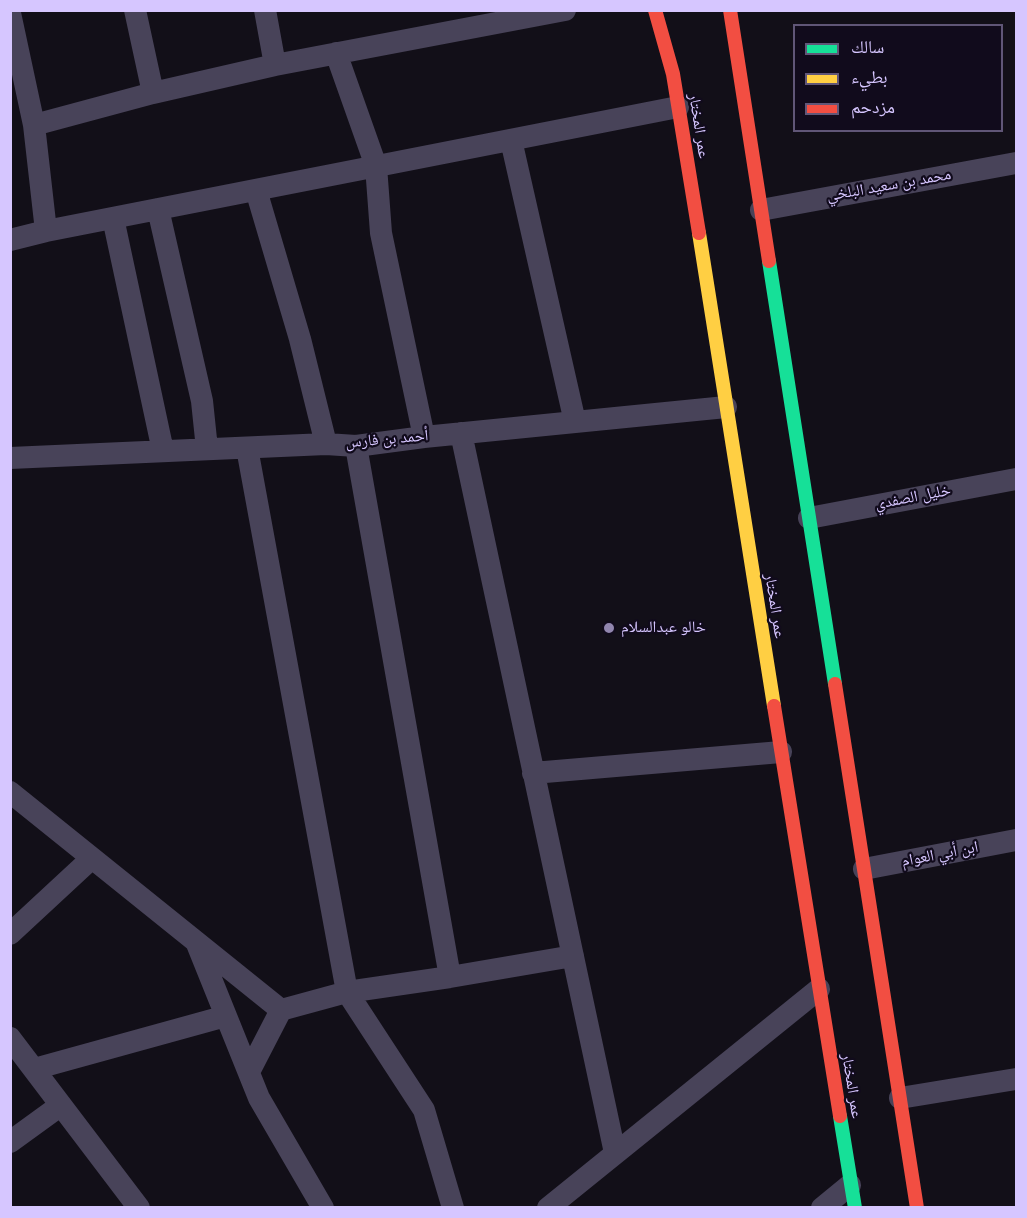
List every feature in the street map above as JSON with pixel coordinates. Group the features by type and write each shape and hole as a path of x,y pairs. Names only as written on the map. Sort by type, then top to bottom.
{"street":[{"path":"135,10 153,93"},
{"path":"264,10 275,65"},
{"path":"34,124 153,93 275,65 565,10"},
{"name":"عمر المختار","path":"655,10 673,74 855,1208"},
{"path":"730,10 917,1208"},
{"path":"10,12 34,124 46,231"},
{"path":"336,53 376,166 381,233 424,437"},
{"path":"10,240 678,107"},
{"path":"511,140 575,422"},
{"name":"محمد بن سعيد البلخي","path":"761,210 1017,163"},
{"path":"256,190 300,339 326,444"},
{"path":"158,209 202,401 207,449"},
{"path":"113,218 164,451"},
{"name":"أحمد بن فارس","path":"10,458 326,444 357,446 461,433 726,407"},
{"path":"461,433 615,1153"},
{"path":"357,446 450,977"},
{"path":"247,448 347,992 424,1110 453,1208"},
{"name":"خليل الصفدي","path":"809,518 1017,479"},
{"path":"533,772 781,752"},
{"path":"11,794 281,1010"},
{"name":"ابن أبي العوام","path":"864,869 1017,840"},
{"path":"10,934 92,858"},
{"path":"196,943 259,1098 323,1208"},
{"path":"249,1072 281,1010 347,992 573,956"},
{"path":"548,1208 819,989"},
{"path":"34,1069 226,1016"},
{"path":"10,1038 139,1208"},
{"path":"900,1098 1017,1079"},
{"path":"10,1142 61,1105"},
{"path":"822,1208 850,1185"}],"traffic: fast":[{"path":"769,261 835,684"},
{"path":"840,1116 855,1208"}],"traffic: slow":[{"path":"699,233 774,706"}],"traffic: jam":[{"path":"655,10 673,74 699,233"},
{"path":"730,10 769,261"},
{"path":"835,684 917,1208"},
{"path":"774,706 840,1116"}],"place":[{"name":"خالو عبدالسلام","path":"609,628"}]}
